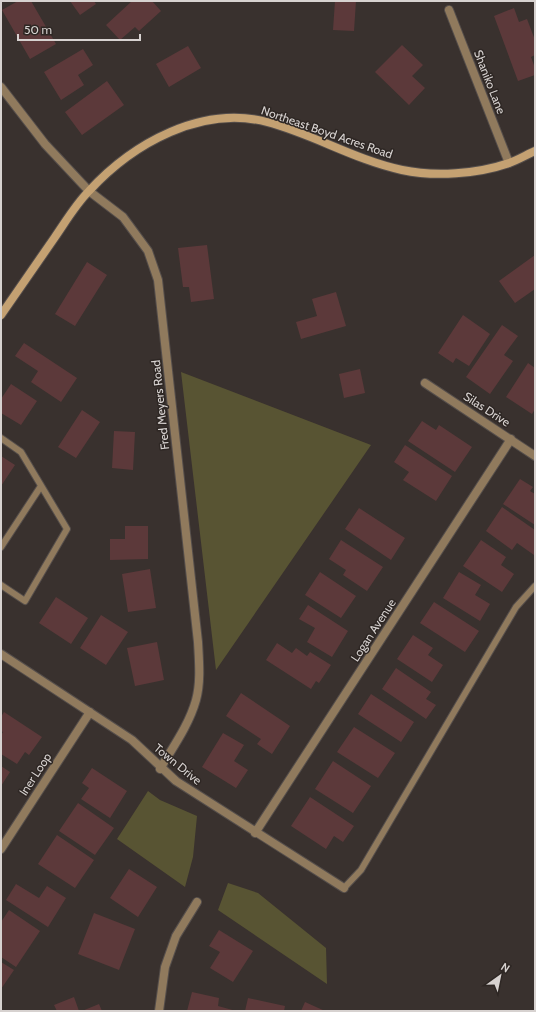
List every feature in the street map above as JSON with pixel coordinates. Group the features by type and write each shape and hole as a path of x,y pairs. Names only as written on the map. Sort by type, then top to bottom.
{"street":[{"name":"Shaniko Lane","path":"449,10 509,163"},
{"name":"Fred Meyers Road","path":"2,92 45,144 89,191 122,217 148,251 158,280 198,642 199,677 196,700 185,727 160,769"},
{"name":"Northeast Boyd Acres Road","path":"1,315 89,191 127,158 158,138 192,124 230,117 248,118 273,124 370,161 403,170 438,173 470,171 509,163 535,151"},
{"name":"Silas Drive","path":"425,383 535,456"},
{"name":"Logan Avenue","path":"255,833 511,440"},
{"name":"Town Drive","path":"1,654 132,740 160,769 176,781 255,833 344,888"},
{"name":"Iner Loop","path":"1,849 90,712"},
{"path":"158,1011 166,967 176,936 196,902"}],"lane":[{"path":"1,438 21,452 67,529 25,601 1,585"},
{"path":"1,547 41,486"},
{"path":"344,888 361,870 516,607 535,586"}],"shaded area":[{"path":"181,372 371,445 216,670"},
{"path":"148,791 160,800 197,816 193,857 185,887 117,839"},
{"path":"228,883 258,893 326,948 327,984 218,910"}],"building":[{"path":"18,1 31,1 56,44 30,59 2,10"},
{"path":"70,1 94,1 96,4 80,15"},
{"path":"132,1 152,1 161,11 139,31 135,27 120,40 106,25"},
{"path":"335,1 356,1 354,31 333,30"},
{"path":"514,8 519,22 527,19 535,40 535,55 531,57 535,68 535,75 518,81 494,16"},
{"path":"402,45 423,65 412,76 425,88 409,105 375,72"},
{"path":"188,46 201,68 169,87 156,64"},
{"path":"83,49 93,65 78,75 84,85 61,100 44,72"},
{"path":"107,81 124,105 82,135 65,112"},
{"path":"207,245 214,299 191,302 189,287 183,287 178,248"},
{"path":"535,255 535,289 515,303 499,281"},
{"path":"87,262 107,275 75,326 55,314"},
{"path":"336,292 346,326 301,339 296,322 317,316 312,299"},
{"path":"463,315 490,334 469,366 456,358 453,363 438,353"},
{"path":"502,325 518,336 504,355 513,361 490,394 466,377"},
{"path":"24,343 77,378 61,402 31,382 38,371 15,356"},
{"path":"528,363 535,368 535,409 532,414 506,397"},
{"path":"360,369 365,393 344,398 339,374"},
{"path":"11,384 37,401 21,425 1,413 1,399"},
{"path":"82,410 100,422 76,458 58,447"},
{"path":"422,421 436,430 439,425 472,447 455,472 408,441"},
{"path":"114,431 135,432 133,470 112,468"},
{"path":"405,445 452,476 436,501 403,480 409,472 394,462"},
{"path":"1,456 15,465 1,486"},
{"path":"520,479 533,487 530,491 535,494 535,525 503,504"},
{"path":"502,507 535,530 534,555 517,543 512,550 486,531"},
{"path":"359,508 405,538 391,560 345,529"},
{"path":"125,526 148,526 148,559 110,560 110,539 125,539"},
{"path":"341,540 383,567 367,591 343,575 346,570 329,559"},
{"path":"481,540 506,557 501,565 514,574 502,592 463,566"},
{"path":"150,569 156,608 128,612 122,574"},
{"path":"320,572 356,596 341,618 305,595"},
{"path":"459,572 481,585 475,595 490,604 480,621 443,598"},
{"path":"56,597 88,618 71,644 39,623"},
{"path":"434,602 479,631 465,652 420,623"},
{"path":"308,605 348,631 332,657 307,642 315,628 299,619"},
{"path":"101,615 128,632 106,665 80,648"},
{"path":"413,635 433,648 428,655 443,665 432,682 397,659"},
{"path":"157,642 164,680 135,686 127,648"},
{"path":"277,643 292,653 296,648 307,656 310,652 331,665 319,683 316,681 311,689 266,660"},
{"path":"396,668 431,692 426,699 436,705 426,719 382,689"},
{"path":"241,693 290,726 272,754 257,744 261,739 226,716"},
{"path":"371,694 414,722 401,742 358,714"},
{"path":"4,712 42,737 29,755 25,752 17,764 1,754 1,735 3,732 1,731 1,717"},
{"path":"354,727 395,753 378,778 337,752"},
{"path":"223,733 244,745 234,761 248,770 236,788 202,767"},
{"path":"333,761 371,786 353,813 315,789"},
{"path":"1,766 10,772 1,786"},
{"path":"92,768 127,791 110,818 81,799 89,788 82,783"},
{"path":"310,797 354,826 343,842 334,836 326,849 291,826"},
{"path":"78,803 114,828 95,855 59,831"},
{"path":"57,835 94,860 75,888 38,864"},
{"path":"129,869 157,887 138,917 110,898"},
{"path":"16,884 39,898 47,886 66,898 48,927 6,900"},
{"path":"9,910 40,931 16,967 1,957 1,922"},
{"path":"94,913 135,929 119,970 78,954"},
{"path":"219,930 253,951 233,982 210,968 220,952 209,946"},
{"path":"1,962 14,970 1,989"},
{"path":"192,992 219,998 218,1006 236,1011 187,1011"},
{"path":"74,997 79,1011 57,1011 54,1005"},
{"path":"248,998 285,1006 284,1011 245,1011"},
{"path":"305,1002 325,1011 301,1011"},
{"path":"99,1004 102,1011 82,1011"}]}
